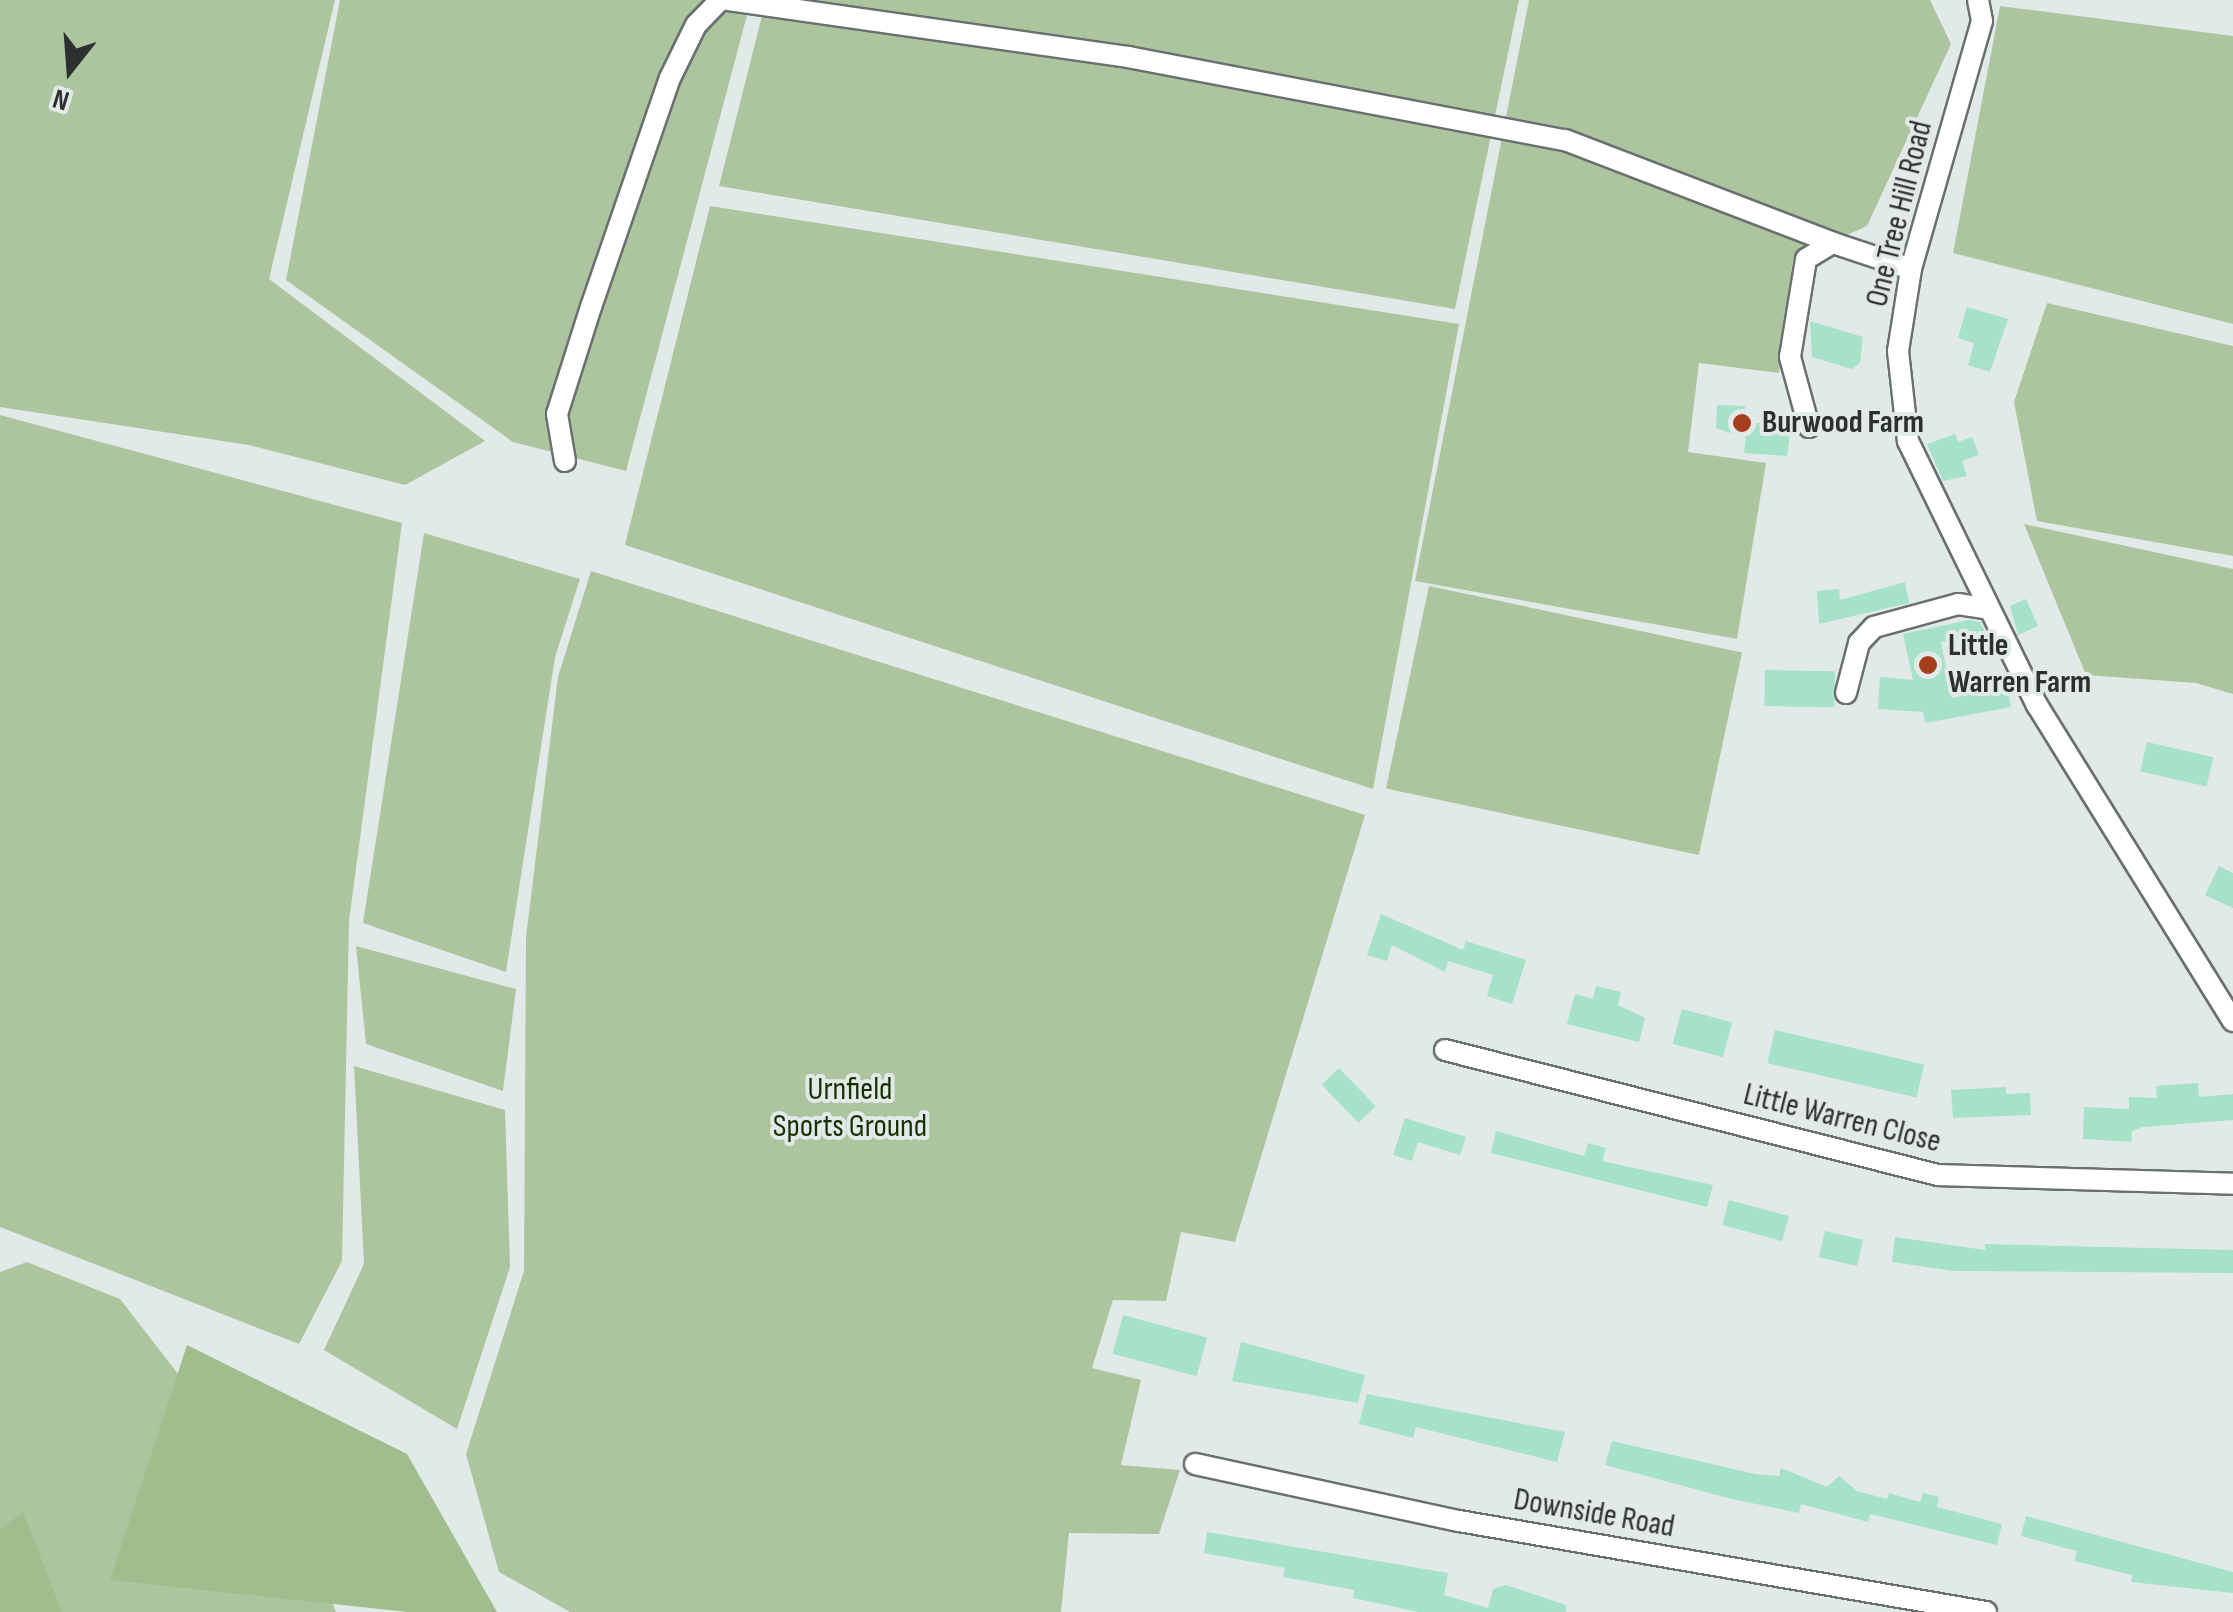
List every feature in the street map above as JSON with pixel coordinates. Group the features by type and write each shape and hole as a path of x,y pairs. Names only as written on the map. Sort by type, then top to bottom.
{"street":[{"path":"564,461 557,414 670,78 696,25 724,0 1128,57 1565,140 1833,243 1911,268"},
{"name":"One Tree Hill Road","path":"1978,0 1975,54 1911,268 1898,352 1908,441 2037,705 2233,1021"},
{"path":"1809,428 1790,358 1806,259 1833,243"},
{"path":"1846,693 1860,644 1874,627 1958,604 1988,608"},
{"name":"Little Warren Close","path":"1446,1050 1938,1175 2233,1184"},
{"name":"Downside Road","path":"1195,1464 1459,1522 1986,1612"}],"green space":[{"path":"0,0 335,0 269,279 485,441 405,485 249,445 0,407"},
{"path":"340,0 751,0 626,471 513,442 286,280"},
{"path":"766,0 1519,0 1455,309 719,186"},
{"path":"1529,0 1930,0 1951,44 1867,226 1793,259 1779,373 1699,363 1688,452 1766,463 1737,639 1415,581"},
{"path":"2000,6 2233,36 2233,324 1953,253"},
{"path":"710,206 1459,324 1373,789 625,545"},
{"path":"2047,303 2233,346 2233,556 2037,521 2014,402"},
{"path":"0,415 402,523 349,921 342,1261 299,1344 0,1227"},
{"path":"2024,524 2233,569 2233,694 2196,683 2086,675"},
{"path":"424,533 580,579 555,657 506,972 363,923"},
{"name":"Urnfield Sports Ground","path":"591,571 1365,815 1235,1242 1181,1232 1166,1301 1113,1300 1092,1368 1141,1380 1121,1465 1180,1470 1159,1534 1069,1533 1061,1612 570,1612 499,1572 466,1454 524,1271 526,937 558,677"},
{"path":"1429,586 1742,653 1699,855 1386,788"},
{"path":"356,946 516,989 503,1091 366,1044"},
{"path":"354,1066 505,1110 510,1267 457,1429 324,1350 364,1264"},
{"path":"27,1262 120,1299 309,1543 336,1612 0,1612 0,1272"},
{"path":"187,1345 407,1454 497,1612 408,1612 110,1580"},
{"path":"23,1512 62,1612 0,1612 0,1530"}],"building":[{"path":"1967,307 2008,319 1990,372 1968,365 1974,343 1958,338"},
{"path":"1810,321 1863,337 1860,363 1852,369 1812,357"},
{"name":"Burwood Farm","path":"1717,405 1745,406 1744,422 1791,425 1787,456 1744,453 1746,438 1716,428"},
{"path":"1955,434 1958,442 1972,437 1979,455 1962,461 1967,476 1943,481 1927,444"},
{"path":"1905,582 1909,603 1819,624 1817,591 1839,589 1840,600"},
{"path":"2026,599 2038,626 2018,635 2010,606"},
{"name":"Little Warren Farm","path":"1969,620 1980,622 1993,647 1980,654 1972,637 1941,642 1952,698 2007,687 2011,707 1925,723 1923,712 1878,709 1880,677 1913,680 1903,634"},
{"path":"1765,670 1835,671 1834,707 1764,706"},
{"path":"2147,742 2213,757 2207,787 2140,771"},
{"path":"2219,866 2233,873 2233,908 2205,895"},
{"path":"1381,914 1463,950 1466,941 1526,960 1512,1004 1487,996 1493,975 1448,961 1445,972 1392,945 1387,961 1367,955"},
{"path":"1596,986 1621,992 1618,1005 1645,1018 1639,1042 1567,1024 1575,994 1593,999"},
{"path":"1682,1009 1732,1022 1723,1057 1673,1044"},
{"path":"1775,1030 1924,1064 1916,1098 1767,1063"},
{"path":"1339,1068 1376,1106 1359,1123 1322,1085"},
{"path":"2198,1083 2199,1097 2233,1094 2233,1120 2143,1127 2132,1131 2131,1142 2083,1139 2084,1107 2129,1109 2129,1097 2157,1098 2156,1086"},
{"path":"2006,1087 2006,1094 2030,1093 2031,1115 1953,1118 1951,1090"},
{"path":"1405,1118 1466,1137 1460,1155 1418,1142 1412,1161 1393,1155"},
{"path":"1496,1131 1584,1156 1588,1143 1606,1148 1602,1161 1713,1185 1707,1207 1491,1153"},
{"path":"1729,1200 1789,1216 1782,1241 1722,1225"},
{"path":"1825,1231 1863,1240 1857,1266 1819,1257"},
{"path":"1895,1237 1985,1250 1985,1244 2233,1250 2233,1273 1954,1271 1892,1262"},
{"path":"1123,1315 1207,1338 1197,1376 1113,1354"},
{"path":"1241,1342 1365,1375 1358,1403 1232,1381"},
{"path":"1367,1394 1565,1432 1557,1462 1416,1427 1413,1438 1359,1424"},
{"path":"1612,1441 1755,1474 1779,1476 1781,1468 1827,1487 1839,1476 1857,1491 1887,1499 1889,1493 1920,1502 1923,1493 1939,1497 1937,1507 2002,1524 1997,1545 1870,1514 1868,1522 1801,1504 1799,1513 1605,1465"},
{"path":"2026,1516 2233,1572 2233,1593 2131,1582 2132,1575 2074,1561 2077,1551 2021,1536"},
{"path":"1207,1532 1448,1573 1444,1595 1488,1608 1493,1589 1506,1585 1566,1605 1566,1612 1419,1612 1353,1598 1354,1590 1283,1577 1285,1568 1204,1553"}],"place":[{"name":"Burwood Farm","path":"1742,423"},
{"name":"Little Warren Farm","path":"1928,665"}]}
